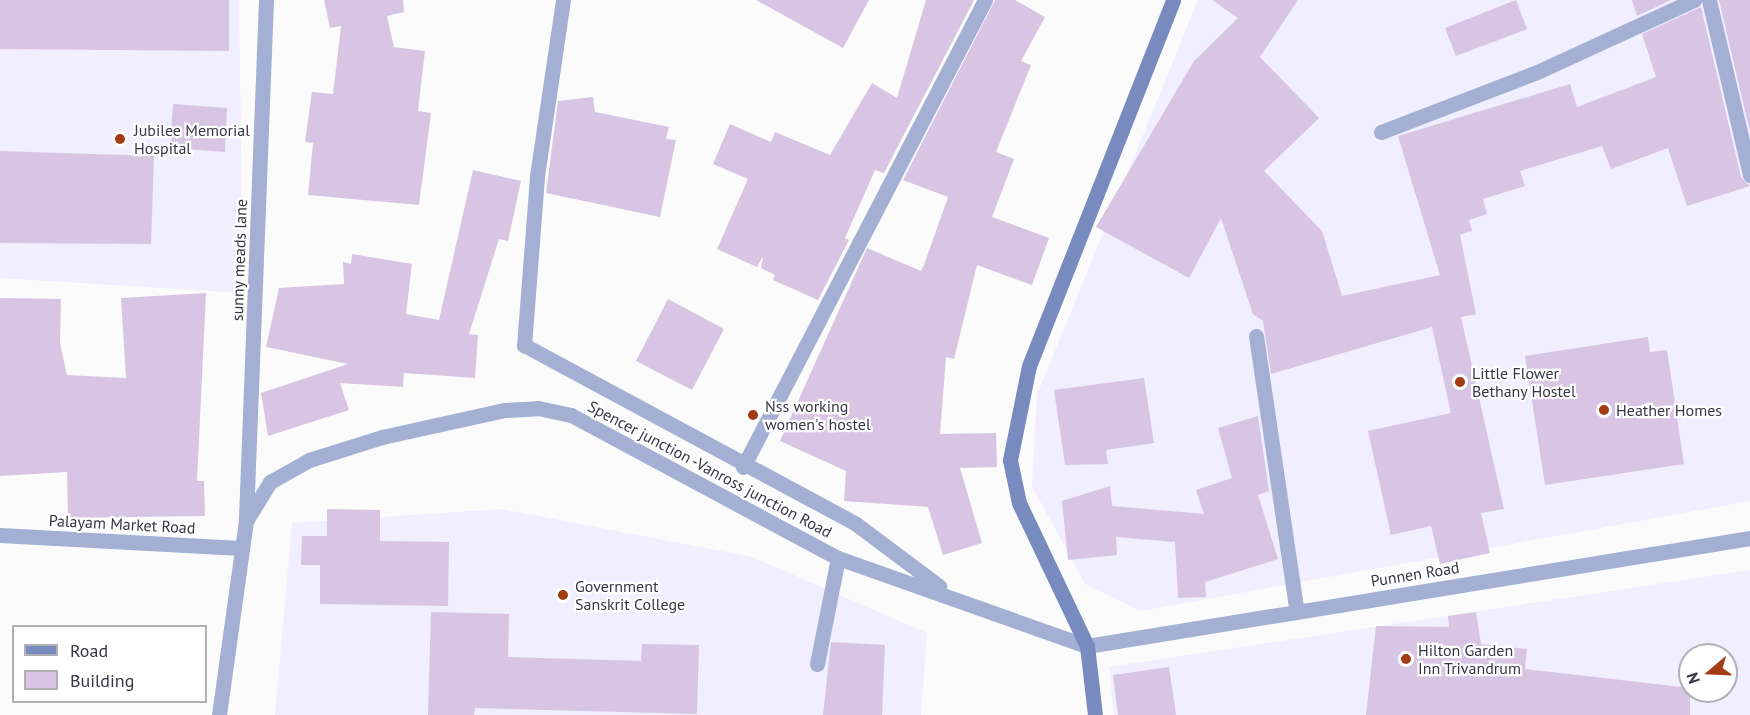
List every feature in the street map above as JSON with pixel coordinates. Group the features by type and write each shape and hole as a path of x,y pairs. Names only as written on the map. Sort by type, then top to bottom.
{"street":[{"name":"sunny meads lane","path":"246,521 266,0"},
{"path":"564,0 537,177 522,341 743,467 856,524 950,594"},
{"path":"743,467 985,0"},
{"path":"1095,715 1087,646 1019,503 1010,460 1029,366 1173,0"},
{"path":"1381,132 1535,73 1694,0"},
{"path":"1709,0 1750,175"},
{"path":"1256,336 1297,612"},
{"name":"Spencer junction -Vanross junction Road","path":"219,715 246,521 270,482 309,460 461,417 538,408 571,415 838,558 950,594 1087,646"},
{"name":"Palayam Market Road","path":"0,535 241,548"},
{"name":"Punnen Road","path":"1087,646 1750,538"},
{"path":"817,664 838,558"}],"shaded area":[{"name":"Jubilee Memorial Hospital","path":"0,0 239,0 243,293 0,278"},
{"path":"1198,0 1750,0 1750,501 1140,611 1085,584 1032,486 1037,395"},
{"name":"Government Sanskrit College","path":"502,509 752,557 927,633 921,715 275,715 292,523"},
{"path":"1750,570 1750,715 1114,715 1109,667"}],"building":[{"path":"0,0 229,0 229,51 0,49"},
{"path":"324,0 403,0 404,12 387,16 394,47 425,51 418,111 431,113 419,205 308,195 313,143 305,142 312,92 333,94 341,26 330,28"},
{"path":"756,0 869,0 843,48"},
{"path":"926,0 974,0 884,173 875,170 845,238 849,240 818,300 773,280 775,275 761,268 763,256 757,267 717,249 748,179 713,164 730,124 771,142 775,132 830,155 872,83 897,98"},
{"path":"995,0 1015,0 1045,17 1021,61 1031,65 996,152 1014,159 992,217 1049,238 1032,285 977,265 954,359 946,357 940,434 996,433 997,467 960,468 982,543 943,555 928,507 844,501 846,471 780,441 867,248 921,271 924,265 948,197 903,180"},
{"path":"1212,0 1298,0 1260,57 1319,118 1264,171 1322,231 1342,296 1440,275 1398,136 1570,84 1577,107 1656,77 1642,34 1701,7 1741,177 1750,186 1687,206 1668,148 1611,169 1602,146 1520,171 1525,186 1483,199 1487,214 1469,220 1472,231 1460,235 1476,314 1461,317 1504,509 1481,513 1490,553 1440,564 1431,526 1391,535 1368,431 1451,413 1432,327 1271,374 1263,321 1253,314 1221,218 1189,278 1096,227 1194,61 1238,18"},
{"path":"1516,0 1527,29 1456,56 1445,28"},
{"path":"1632,0 1671,0 1637,16"},
{"path":"1719,0 1750,0 1750,132"},
{"path":"593,97 595,112 669,127 666,139 676,140 660,217 546,193 558,101"},
{"path":"173,104 227,108 225,152 170,148"},
{"name":"Jubilee Memorial Hospital","path":"0,151 154,156 151,244 0,243"},
{"path":"473,170 521,181 508,241 499,239 469,334 478,335 475,378 404,373 403,387 340,383 349,410 268,436 261,393 348,364 266,347 279,288 344,284 343,262 351,264 352,254 412,264 406,314 439,320"},
{"path":"206,293 197,481 204,481 205,516 68,518 67,472 0,476 0,298 61,299 60,343 67,375 126,378 121,298"},
{"path":"668,299 724,329 692,390 636,361"},
{"name":"Heather Homes","path":"1648,337 1650,352 1667,350 1684,464 1545,485 1525,356"},
{"path":"1144,378 1154,443 1106,450 1108,464 1065,465 1054,390"},
{"path":"1258,416 1269,491 1258,495 1278,559 1205,582 1206,597 1178,598 1175,542 1116,537 1117,555 1068,560 1062,501 1110,486 1112,506 1204,514 1196,490 1232,478 1218,428"},
{"path":"327,509 380,510 380,541 449,542 448,606 320,604 320,565 301,565 302,536 327,536"},
{"path":"431,612 509,614 508,657 641,661 642,644 699,645 697,714 475,708 474,715 428,715"},
{"name":"Hilton Garden Inn Trivandrum","path":"1476,612 1481,644 1527,649 1525,669 1678,687 1678,703 1690,703 1690,715 1366,715 1376,626 1449,627 1448,616"},
{"path":"831,642 885,645 882,715 823,715"},
{"path":"1169,667 1176,715 1118,715 1113,675"}],"place":[{"name":"Jubilee Memorial Hospital","path":"120,139"},
{"name":"Little Flower Bethany Hostel","path":"1460,382"},
{"name":"Heather Homes","path":"1604,410"},
{"name":"Nss working women's hostel","path":"753,415"},
{"name":"Government Sanskrit College","path":"563,595"},
{"name":"Hilton Garden Inn Trivandrum","path":"1406,659"}]}
